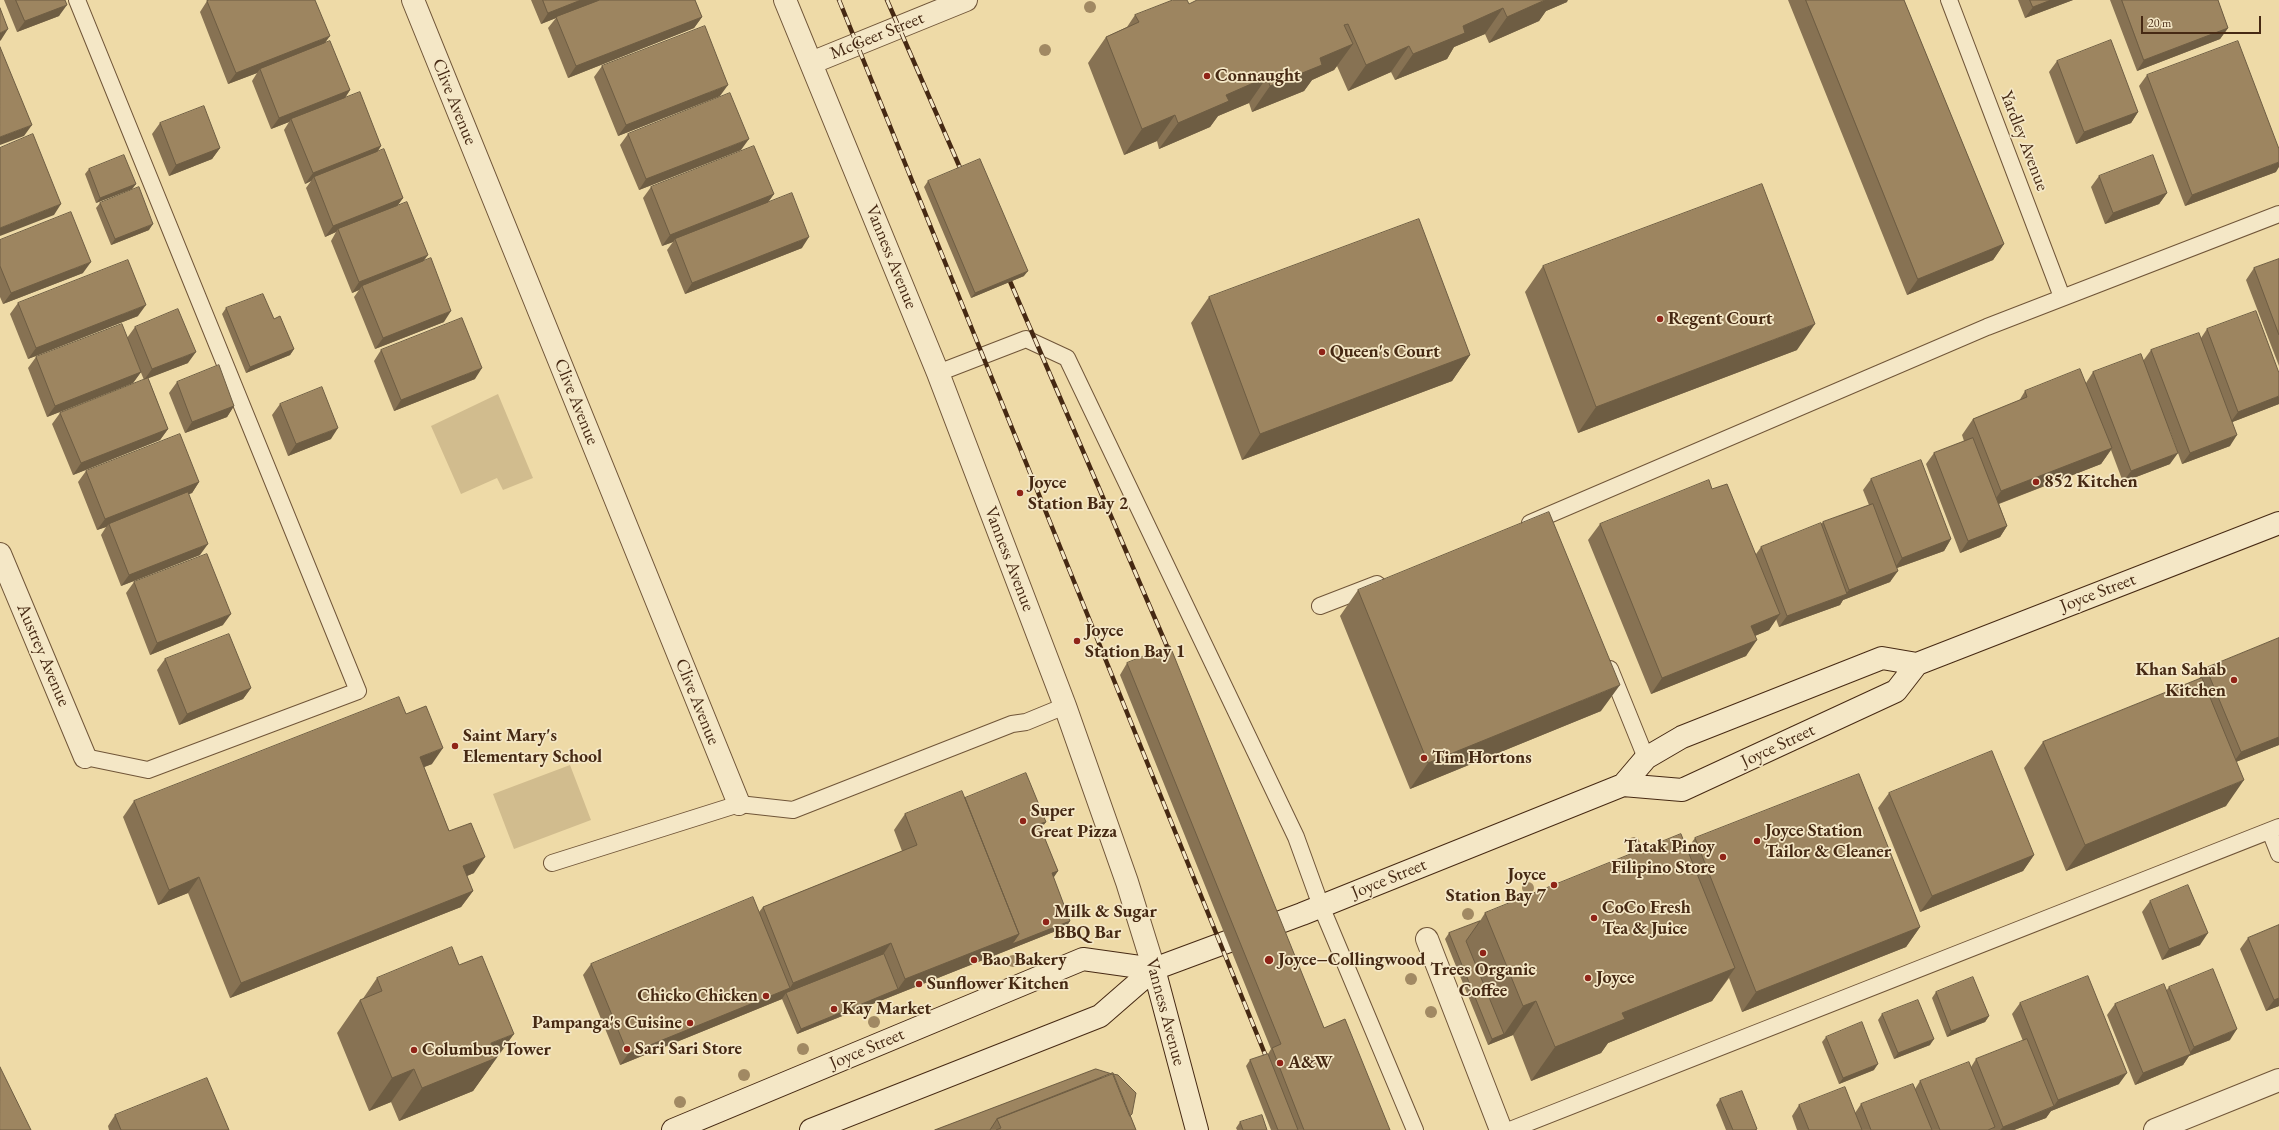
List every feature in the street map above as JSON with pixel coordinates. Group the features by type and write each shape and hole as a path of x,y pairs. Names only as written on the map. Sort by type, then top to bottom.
{"street":[{"name":"Clive Avenue","path":"413,0 738,804"},
{"name":"Vanness Avenue","path":"785,0 831,108 938,373 1065,706 1127,882 1154,970 1197,1130"},
{"name":"McGeer Street","path":"811,63 966,0"},
{"name":"Joyce Street","path":"811,1130 1100,1016 1154,970 1321,906 1623,785 1682,790 1896,691 1917,664 2279,523"},
{"name":"Austrey Avenue","path":"0,554 85,757"},
{"name":"Joyce Street","path":"1623,785 1646,758 1682,737 1882,658 1917,664"},
{"path":"1427,939 1501,1130"},
{"name":"Joyce Street","path":"673,1130 1083,960 1154,970"},
{"path":"2155,1130 2279,1080"}],"lane":[{"path":"76,0 358,691 148,770 85,757"},
{"name":"Yardley Avenue","path":"1948,0 2062,297"},
{"path":"1518,528 1550,523 2062,297 2279,214"},
{"path":"938,373 1026,339 1067,358 1296,837 1321,906 1415,1130"},
{"path":"1320,606 1394,577"},
{"path":"1603,652 1646,758"},
{"path":"552,863 738,804 793,810 1012,724 1026,722 1065,706"},
{"path":"1510,1130 2274,829 2279,854"}],"shaded area":[{"path":"498,394 533,478 503,490 497,478 461,494 431,426"},
{"path":"570,765 591,820 514,849 493,794"}],"building":[{"path":"16,0 65,0 67,5 25,21"},
{"path":"315,0 330,36 236,73 207,1"},
{"path":"543,0 581,0 548,13"},
{"path":"600,0 695,0 702,17 576,66 556,17"},
{"name":"Connaught","path":"1173,0 1187,0 1189,4 1197,0 1545,0 1507,17 1503,8 1463,26 1465,33 1413,54 1409,46 1366,65 1348,24 1344,25 1353,44 1320,58 1322,65 1270,86 1267,77 1226,95 1229,101 1178,123 1175,115 1142,129 1106,37 1139,22 1135,15"},
{"path":"1806,0 1904,0 2004,244 1918,279"},
{"path":"2030,0 2051,0 2033,7"},
{"path":"2122,0 2218,0 2228,28 2144,60"},
{"path":"0,8 8,29 0,33"},
{"path":"705,26 728,85 626,125 602,66"},
{"path":"2111,40 2138,112 2084,132 2057,61"},
{"path":"330,41 350,90 279,118 260,69"},
{"path":"2238,41 2279,149 2279,162 2192,195 2147,75"},
{"path":"0,47 32,125 0,137"},
{"path":"360,92 381,146 313,173 291,119"},
{"path":"730,93 749,139 646,179 628,134"},
{"path":"204,106 220,148 176,165 160,123"},
{"path":"33,134 61,204 0,228 0,148"},
{"path":"754,146 774,194 670,235 651,187"},
{"path":"384,149 403,198 333,226 314,177"},
{"path":"124,155 136,184 100,198 89,169"},
{"path":"2153,155 2167,193 2113,213 2099,176"},
{"path":"980,159 1028,271 975,293 928,181"},
{"name":"Regent Court","path":"1762,184 1815,324 1596,407 1543,266"},
{"path":"139,187 153,224 115,239 100,203"},
{"path":"792,193 809,237 692,283 675,239"},
{"path":"407,202 428,255 359,282 338,229"},
{"path":"71,212 91,262 11,293 0,266 0,240"},
{"name":"Queen's Court","path":"1419,219 1470,355 1260,434 1209,297"},
{"path":"431,258 451,311 383,338 362,286"},
{"path":"2279,259 2279,335 2254,268"},
{"path":"128,260 146,305 36,348 18,303"},
{"path":"263,294 274,319 280,316 294,349 250,367 226,308"},
{"path":"178,309 196,352 152,369 135,327"},
{"path":"2256,311 2279,373 2279,396 2238,412 2207,329"},
{"path":"462,318 482,368 401,400 381,350"},
{"path":"122,324 141,372 55,406 36,357"},
{"path":"2199,333 2237,435 2190,453 2151,350"},
{"path":"2141,354 2178,453 2131,471 2093,372"},
{"path":"219,365 234,406 192,422 177,382"},
{"path":"2080,369 2112,448 2001,491 1973,419 2027,397 2025,391"},
{"path":"148,378 168,429 81,463 60,413"},
{"path":"322,387 338,428 296,444 280,404"},
{"path":"180,434 199,482 105,519 86,471"},
{"path":"1973,438 2007,526 1968,541 1934,453"},
{"path":"1921,460 1951,539 1902,558 1871,479"},
{"path":"1709,480 1712,489 1727,484 1780,614 1751,626 1757,640 1662,678 1600,524"},
{"path":"188,492 208,544 129,575 109,524"},
{"path":"1873,504 1898,571 1849,590 1823,522"},
{"path":"1549,512 1620,685 1428,763 1358,590"},
{"path":"1821,523 1847,594 1787,616 1761,547"},
{"path":"207,554 231,614 157,643 134,582"},
{"path":"229,634 251,688 187,714 165,659"},
{"path":"2279,638 2279,737 2241,752 2206,668"},
{"path":"1170,646 1324,1028 1345,1019 1390,1130 1304,1130 1272,1048 1281,1044 1127,663"},
{"path":"2202,678 2244,780 2085,845 2043,742"},
{"path":"399,697 406,714 426,706 443,748 420,757 449,831 471,823 485,857 463,866 473,891 241,983 199,877 169,890 134,801"},
{"path":"1992,751 2034,855 1932,896 1889,793"},
{"path":"1026,773 1046,822 1039,824 1058,871 1052,873 1070,921 1012,944 1019,934 965,798"},
{"path":"1859,774 1920,927 1756,992 1695,838"},
{"path":"962,791 1019,934 905,979 891,943 793,983 763,907 917,845 905,814"},
{"name":"Joyce","path":"1681,834 1735,968 1622,1013 1625,1019 1555,1047 1536,1001 1523,1006 1485,913"},
{"path":"2188,885 2208,933 2169,949 2150,901"},
{"path":"753,897 790,988 628,1054 591,964"},
{"path":"1480,921 1466,941 1504,1034 1492,1039 1449,933"},
{"path":"2279,925 2279,998 2274,1000 2248,938"},
{"name":"Columbus Tower","path":"452,947 459,965 482,956 514,1034 491,1043 496,1058 422,1088 414,1069 392,1078 360,1000 382,991 377,978"},
{"path":"884,954 898,989 801,1029 786,993"},
{"path":"2213,969 2237,1029 2194,1047 2169,987"},
{"path":"2088,976 2127,1073 2058,1100 2020,1003"},
{"path":"1973,977 1989,1016 1951,1031 1936,992"},
{"path":"2164,984 2191,1054 2143,1073 2115,1004"},
{"path":"1918,1000 1934,1039 1898,1053 1882,1014"},
{"path":"1862,1022 1878,1064 1843,1078 1826,1037"},
{"path":"2027,1039 2054,1106 2003,1127 1976,1059"},
{"path":"1268,1054 1298,1130 1278,1130 1250,1060"},
{"path":"1969,1062 1995,1127 1988,1130 1940,1130 1920,1081"},
{"path":"0,1067 31,1130 0,1130"},
{"path":"1096,1069 1112,1074 997,1119 990,1130 935,1130"},
{"path":"1113,1073 1136,1130 996,1130 1001,1128 997,1119"},
{"path":"1113,1074 1118,1075 1136,1093 1132,1114 1130,1116"},
{"path":"207,1078 229,1130 121,1130 115,1115"},
{"path":"1913,1084 1932,1130 1871,1130 1861,1104"},
{"path":"1845,1087 1862,1130 1809,1130 1799,1105"},
{"path":"1742,1091 1757,1129 1755,1130 1733,1130 1720,1099"},
{"path":"1262,1115 1267,1130 1243,1130 1240,1122"}],"railway":[{"path":"839,0 1269,1064"},
{"path":"887,0 964,177"},
{"path":"1006,272 1172,658"}],"place":[{"name":"Connaught","path":"1207,76"},
{"name":"Regent Court","path":"1660,319"},
{"name":"Queen's Court","path":"1322,352"},
{"name":"852 Kitchen","path":"2036,482"},
{"name":"Joyce Station Bay 2","path":"1020,493"},
{"name":"Joyce Station Bay 1","path":"1077,641"},
{"name":"Khan Sahab Kitchen","path":"2234,680"},
{"name":"Saint Mary's Elementary School","path":"455,746"},
{"name":"Tim Hortons","path":"1424,758"},
{"name":"Super Great Pizza","path":"1023,821"},
{"name":"Joyce Station Tailor & Cleaner","path":"1757,841"},
{"name":"Tatak Pinoy Filipino Store","path":"1723,857"},
{"name":"Joyce Station Bay 7","path":"1554,885"},
{"name":"CoCo Fresh Tea & Juice","path":"1594,918"},
{"name":"Milk & Sugar BBQ Bar","path":"1046,922"},
{"name":"Trees Organic Coffee","path":"1483,953"},
{"name":"Bao Bakery","path":"974,960"},
{"name":"Joyce–Collingwood","path":"1269,960"},
{"name":"Joyce","path":"1588,978"},
{"name":"Sunflower Kitchen","path":"919,984"},
{"name":"Chicko Chicken","path":"766,996"},
{"name":"Kay Market","path":"834,1009"},
{"name":"Pampanga's Cuisine","path":"690,1023"},
{"name":"Sari Sari Store","path":"627,1049"},
{"name":"Columbus Tower","path":"414,1050"},
{"name":"A&W","path":"1280,1063"}]}
